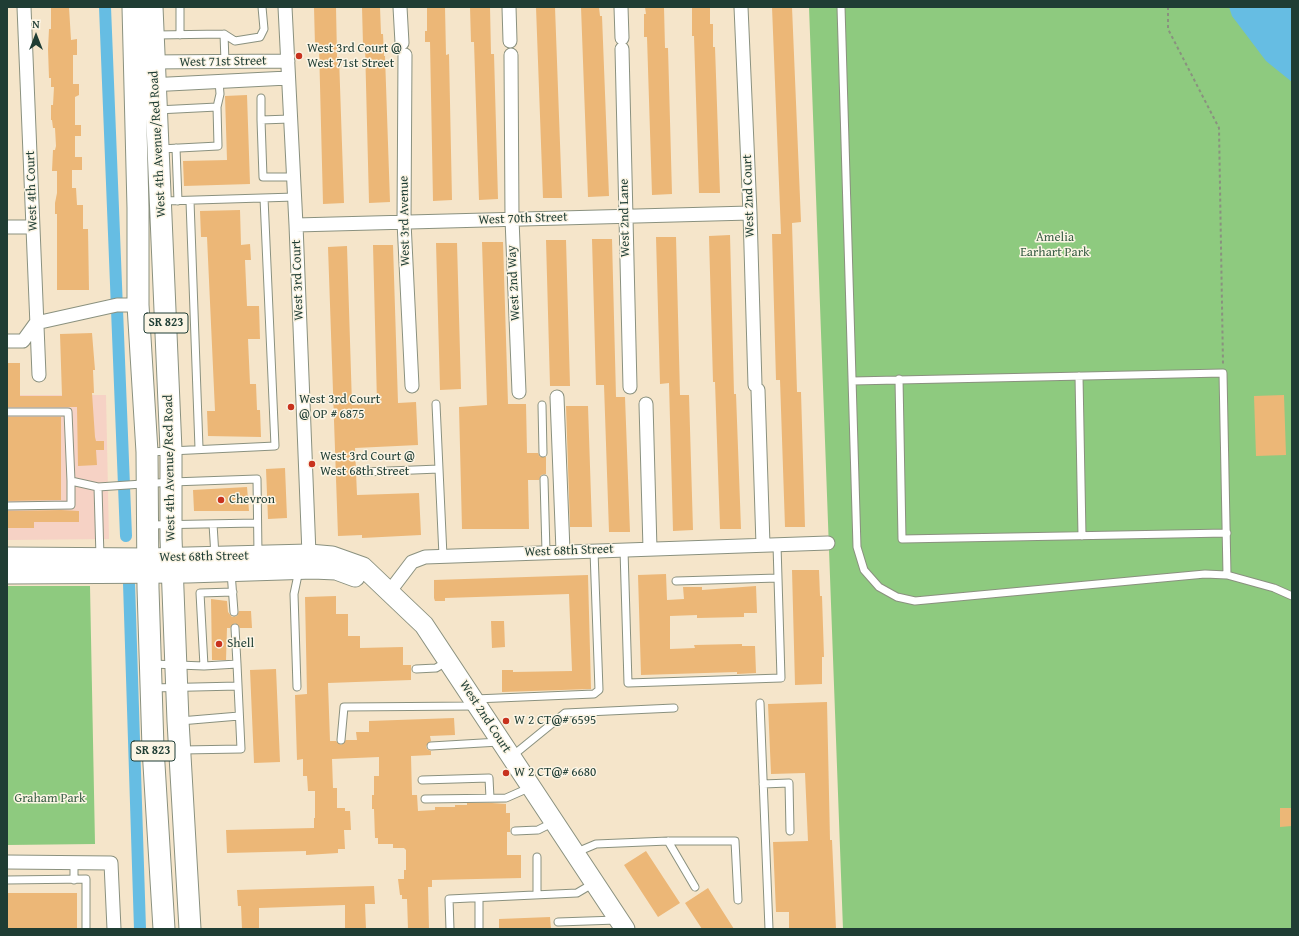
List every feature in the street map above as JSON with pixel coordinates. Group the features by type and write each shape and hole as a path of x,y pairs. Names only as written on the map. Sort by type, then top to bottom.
{"main road":[{"name":"West 4th Avenue/Red Road","path":"133,7 144,35"},
{"name":"West 4th Avenue/Red Road","path":"152,7 144,35 145,85 138,255 138,305 147,452 152,748 164,929"},
{"name":"West 4th Avenue/Red Road","path":"145,85 156,110 167,149 169,201 166,336 172,482 172,565 179,750 190,929"},
{"path":"138,255 150,262 154,316 157,324 166,336"},
{"name":"West 68th Street","path":"172,565 215,556 309,554 332,556 363,567 390,591"},
{"name":"West 68th Street","path":"7,557 100,557 148,566"},
{"name":"West 68th Street","path":"7,574 172,565 231,572 336,570 390,591"},
{"name":"West 2nd Court","path":"390,591 424,625 622,925"}],"street":[{"name":"West 4th Court","path":"24,7 39,375"},
{"name":"West 3rd Court","path":"285,7 294,177 309,554"},
{"name":"West 3rd Avenue","path":"400,7 404,49 404,222 412,386"},
{"path":"509,7 510,41"},
{"name":"West 2nd Lane","path":"621,7 630,387"},
{"name":"West 2nd Court","path":"741,7 763,545"},
{"name":"West 2nd Way","path":"511,55 512,219 519,392"},
{"name":"West 71st Street","path":"144,62 288,61"},
{"name":"West 71st Street","path":"145,85 288,78"},
{"name":"West 70th Street","path":"296,225 750,213"},
{"path":"7,227 33,227"},
{"path":"7,341 23,341 36,323 110,307 138,305"},
{"path":"557,398 563,552"},
{"path":"646,404 650,549"},
{"name":"West 68th Street","path":"390,591 412,562 425,557 828,544"},
{"path":"7,862 112,863 114,929"}],"lane":[{"path":"180,7 180,35"},
{"path":"144,35 224,34 235,41 260,37 263,34 264,29 262,7"},
{"path":"841,7 857,547 864,570 879,587 897,597 915,601 1205,574 1227,575 1274,588 1292,596"},
{"path":"224,34 224,62"},
{"path":"167,149 218,146 217,108 220,94 220,81"},
{"path":"261,98 263,177 294,177"},
{"path":"156,110 217,108"},
{"path":"261,120 290,119"},
{"path":"169,201 294,197"},
{"path":"147,452 199,448 275,446 264,198"},
{"path":"190,201 199,448"},
{"path":"852,380 1223,373 1227,575"},
{"path":"1079,376 1082,536"},
{"path":"899,379 902,539 1227,533"},
{"path":"436,404 443,556"},
{"path":"542,406 543,452"},
{"path":"7,412 68,412 71,481 71,505 7,506"},
{"path":"364,472 439,469"},
{"path":"71,481 98,487 147,483 256,479 258,556"},
{"path":"544,480 546,552"},
{"path":"98,487 100,557"},
{"path":"148,525 257,523"},
{"path":"213,524 215,556"},
{"path":"624,550 628,683 781,678 777,545"},
{"path":"341,740 344,707 476,703 594,694 599,690 594,551"},
{"path":"297,686 294,594 299,570"},
{"path":"231,572 234,612"},
{"path":"676,580 778,578"},
{"path":"204,666 200,593 233,592"},
{"path":"179,750 241,749 235,628"},
{"path":"416,669 436,668 448,661"},
{"path":"151,664 204,666 237,664"},
{"path":"152,688 238,686"},
{"path":"760,703 769,929"},
{"path":"431,746 506,749 565,713 674,708"},
{"path":"178,721 239,716"},
{"path":"422,780 489,778 490,798"},
{"path":"763,784 789,783 790,831"},
{"path":"425,799 506,798 531,787"},
{"path":"515,831 538,830 554,822"},
{"path":"574,853 596,844 668,841 735,841 738,900"},
{"path":"668,841 695,887"},
{"path":"537,858 537,895"},
{"path":"74,863 74,880"},
{"path":"7,880 86,879 86,929"},
{"path":"450,929 449,899 577,893 594,883"},
{"path":"479,898 479,929"},
{"path":"558,922 622,925"}],"path":[{"path":"1168,7 1168,29 1219,128 1223,373"}],"shaded area":[{"path":"7,395 106,395 109,539 7,540"}],"green space":[{"name":"Amelia Earhart Park","path":"809,7 1292,7 1292,929 843,929"},
{"name":"Graham Park","path":"7,586 90,586 95,844 7,845"}],"water":[{"path":"1229,7 1292,7 1292,82 1266,61 1232,16"}],"building":[{"path":"51,7 69,7 71,40 77,39 77,55 73,55 73,84 79,84 79,95 75,97 75,125 81,125 81,136 75,136 75,157 82,157 82,170 72,170 72,188 76,188 77,205 83,205 83,229 88,229 89,290 57,290 57,214 55,214 55,203 57,193 57,171 52,171 53,150 55,150 56,146 55,128 53,128 51,120 51,105 53,105 54,87 51,87 51,78 49,78 48,49 49,29 51,29"},
{"path":"314,7 336,7 344,203 323,204 319,46 315,46"},
{"path":"362,7 380,7 381,34 383,34 385,56 390,202 369,203 365,45 363,45"},
{"path":"427,7 445,7 446,55 449,54 452,200 433,201 430,42 425,42 425,31 427,31"},
{"path":"470,7 490,7 491,54 494,54 498,199 479,200 474,42 471,42"},
{"path":"536,7 555,7 562,198 543,198"},
{"path":"581,7 599,7 600,16 602,16 609,196 588,197"},
{"path":"645,7 664,7 665,48 668,48 672,194 652,195 647,37 644,37 644,14 646,14"},
{"path":"692,7 710,7 710,24 713,24 720,193 699,193"},
{"path":"772,7 792,7 801,222 792,223 797,392 801,392 805,527 785,527 780,380 776,380 772,234 781,234"},
{"path":"247,95 250,184 184,186 183,161 227,160 225,96"},
{"path":"240,210 241,245 250,244 251,260 245,260 247,306 259,306 260,339 248,339 250,384 256,384 257,410 260,410 261,437 208,436 207,411 215,411 207,237 201,237 200,211"},
{"path":"730,235 734,394 736,394 741,529 720,529 715,382 713,382 709,236"},
{"path":"656,237 676,237 680,395 689,395 693,530 673,531 669,383 660,384"},
{"path":"592,239 612,239 616,397 625,397 630,532 609,532 604,385 596,385"},
{"path":"546,240 566,240 570,386 550,386"},
{"path":"482,242 503,242 508,404 526,404 527,453 538,453 540,457 546,457 546,474 541,475 539,480 528,480 529,529 462,529 459,407 487,405"},
{"path":"436,243 457,243 461,389 440,390"},
{"path":"373,245 393,245 398,403 416,402 418,445 355,448 357,495 419,493 421,535 362,538 362,535 338,536 328,247 347,246 352,405 377,403"},
{"path":"92,333 95,370 93,370 94,393 92,393 95,437 96,441 104,441 104,450 96,450 97,465 78,466 77,407 7,407 7,363 20,363 20,396 62,396 60,334"},
{"path":"1284,395 1286,455 1256,456 1254,396"},
{"path":"566,406 588,406 592,527 570,527"},
{"path":"7,417 61,417 61,500 7,501"},
{"path":"285,468 287,518 268,519 266,469"},
{"name":"Chevron","path":"247,487 249,511 194,511 193,490"},
{"path":"7,511 79,511 79,522 34,522 34,528 7,528"},
{"path":"792,570 819,570 820,596 822,596 824,657 822,657 822,684 795,685"},
{"path":"666,574 667,600 684,599 683,587 702,587 702,590 756,586 757,613 744,613 744,617 697,618 697,615 670,616 670,649 695,648 694,645 742,644 742,646 755,646 756,673 737,674 737,672 641,675 638,575"},
{"path":"588,575 591,689 502,692 502,670 513,670 513,672 572,671 569,594 445,598 445,601 435,601 434,598 434,580"},
{"path":"336,596 336,614 348,614 348,636 360,636 360,648 403,647 403,665 411,665 411,680 328,683 330,741 336,741 341,745 346,740 357,740 356,732 369,732 369,721 454,718 455,735 430,736 431,741 426,746 427,749 431,751 431,755 411,756 412,795 417,795 418,811 435,810 435,807 455,807 455,805 467,805 467,803 492,803 506,804 506,813 510,813 510,832 507,832 507,855 521,855 521,878 432,880 432,887 428,887 429,929 408,929 407,899 402,899 402,895 400,895 398,879 404,879 404,870 406,870 406,850 404,848 393,848 393,844 378,844 378,838 375,838 372,795 374,795 374,776 379,776 379,757 332,759 333,788 337,788 337,808 345,808 345,811 350,811 351,830 344,830 345,849 338,849 338,853 306,855 306,851 227,853 226,830 314,828 315,791 308,791 307,776 303,776 303,759 297,760 295,695 307,694 305,597"},
{"name":"Shell","path":"211,599 227,601 228,612 232,617 237,616 239,611 251,611 252,628 240,628 235,623 230,628 227,628 226,660 212,660"},
{"path":"491,621 504,621 505,647 492,648"},
{"path":"276,669 280,762 254,763 250,670"},
{"path":"827,702 830,840 832,840 836,929 789,929 789,912 776,912 773,842 808,841 805,773 771,774 768,704"},
{"path":"1280,808 1292,808 1292,826 1280,827"},
{"path":"646,851 680,903 658,917 624,865"},
{"path":"374,886 375,904 365,904 366,929 345,929 345,905 259,908 259,929 242,929 241,906 238,906 237,890"},
{"path":"708,888 734,929 702,929 685,903"},
{"path":"7,893 77,893 77,929 7,929"},
{"path":"550,917 551,929 499,929 499,919"}],"waterway":[{"path":"105,7 126,536"},
{"path":"129,583 140,929"}],"place":[{"name":"West 3rd Court @ West 71st Street","path":"299,56"},
{"name":"West 3rd Court @ OP # 6875","path":"291,407"},
{"name":"West 3rd Court @ West 68th Street","path":"312,464"},
{"name":"Chevron","path":"221,500"},
{"name":"Shell","path":"219,644"},
{"name":"W 2 CT@# 6595","path":"506,721"},
{"name":"W 2 CT@# 6680","path":"506,773"}]}
